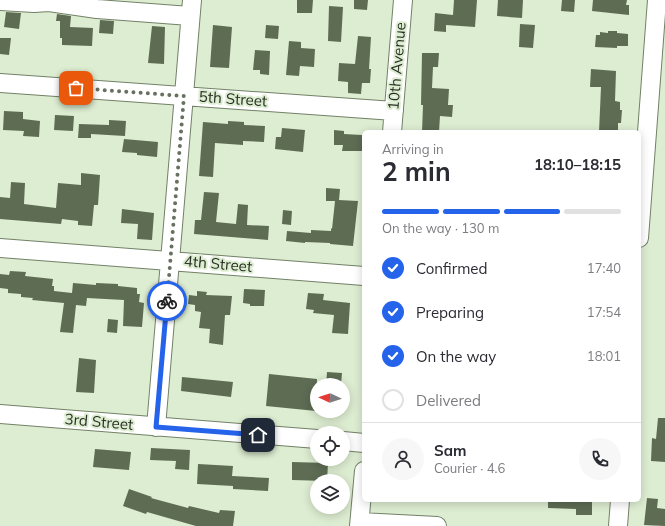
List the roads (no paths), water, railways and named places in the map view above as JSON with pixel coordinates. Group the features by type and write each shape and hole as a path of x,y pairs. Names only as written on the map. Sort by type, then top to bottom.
{"street":[{"name":"10th Avenue","path":"392,130 403,0"},
{"path":"641,212 657,0"},
{"path":"0,1 49,2 97,8 191,8 156,427"},
{"name":"5th Street","path":"0,83 394,111"},
{"name":"4th Street","path":"0,248 362,276"},
{"name":"3rd Street","path":"0,414 310,438"},
{"path":"350,442 362,443"},
{"path":"362,498 360,524 437,526"},
{"path":"618,526 620,502"}]}
